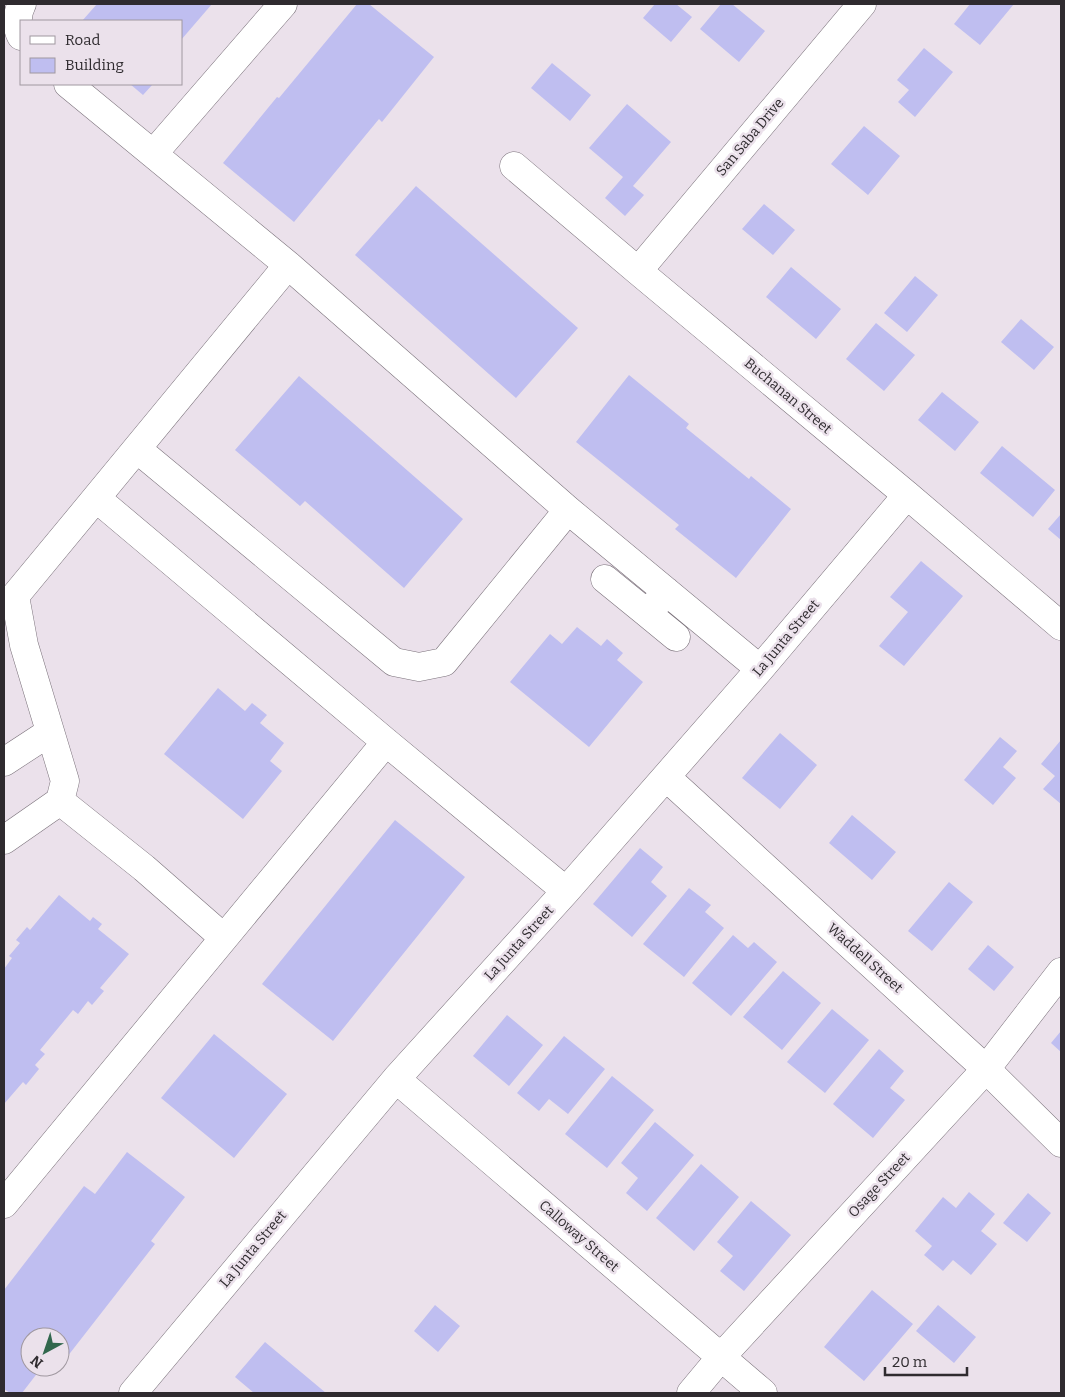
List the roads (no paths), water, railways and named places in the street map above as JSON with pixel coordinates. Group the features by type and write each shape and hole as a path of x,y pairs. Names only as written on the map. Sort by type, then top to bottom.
{"street":[{"path":"20,34 18,30 19,9 22,4"},
{"path":"153,154 283,4"},
{"name":"San Saba Drive","path":"638,271 862,4"},
{"path":"69,85 288,265 568,510 760,669"},
{"name":"Buchanan Street","path":"514,166 1061,626"},
{"path":"4,840 60,801 65,781 24,645 11,614 15,596 288,265"},
{"path":"137,449 394,662 419,667 444,662 568,510"},
{"name":"La Junta Street","path":"143,1390 396,1079 666,777 907,495"},
{"path":"96,498 566,891"},
{"path":"605,578 676,637"},
{"path":"648,614 666,591"},
{"path":"4,762 50,732"},
{"path":"4,1204 386,742"},
{"name":"Waddell Street","path":"666,777 986,1069 1061,1143"},
{"path":"60,801 144,868 224,938"},
{"name":"Osage Street","path":"691,1393 721,1357 986,1069 1061,972"},
{"name":"Calloway Street","path":"396,1079 763,1393"}]}
